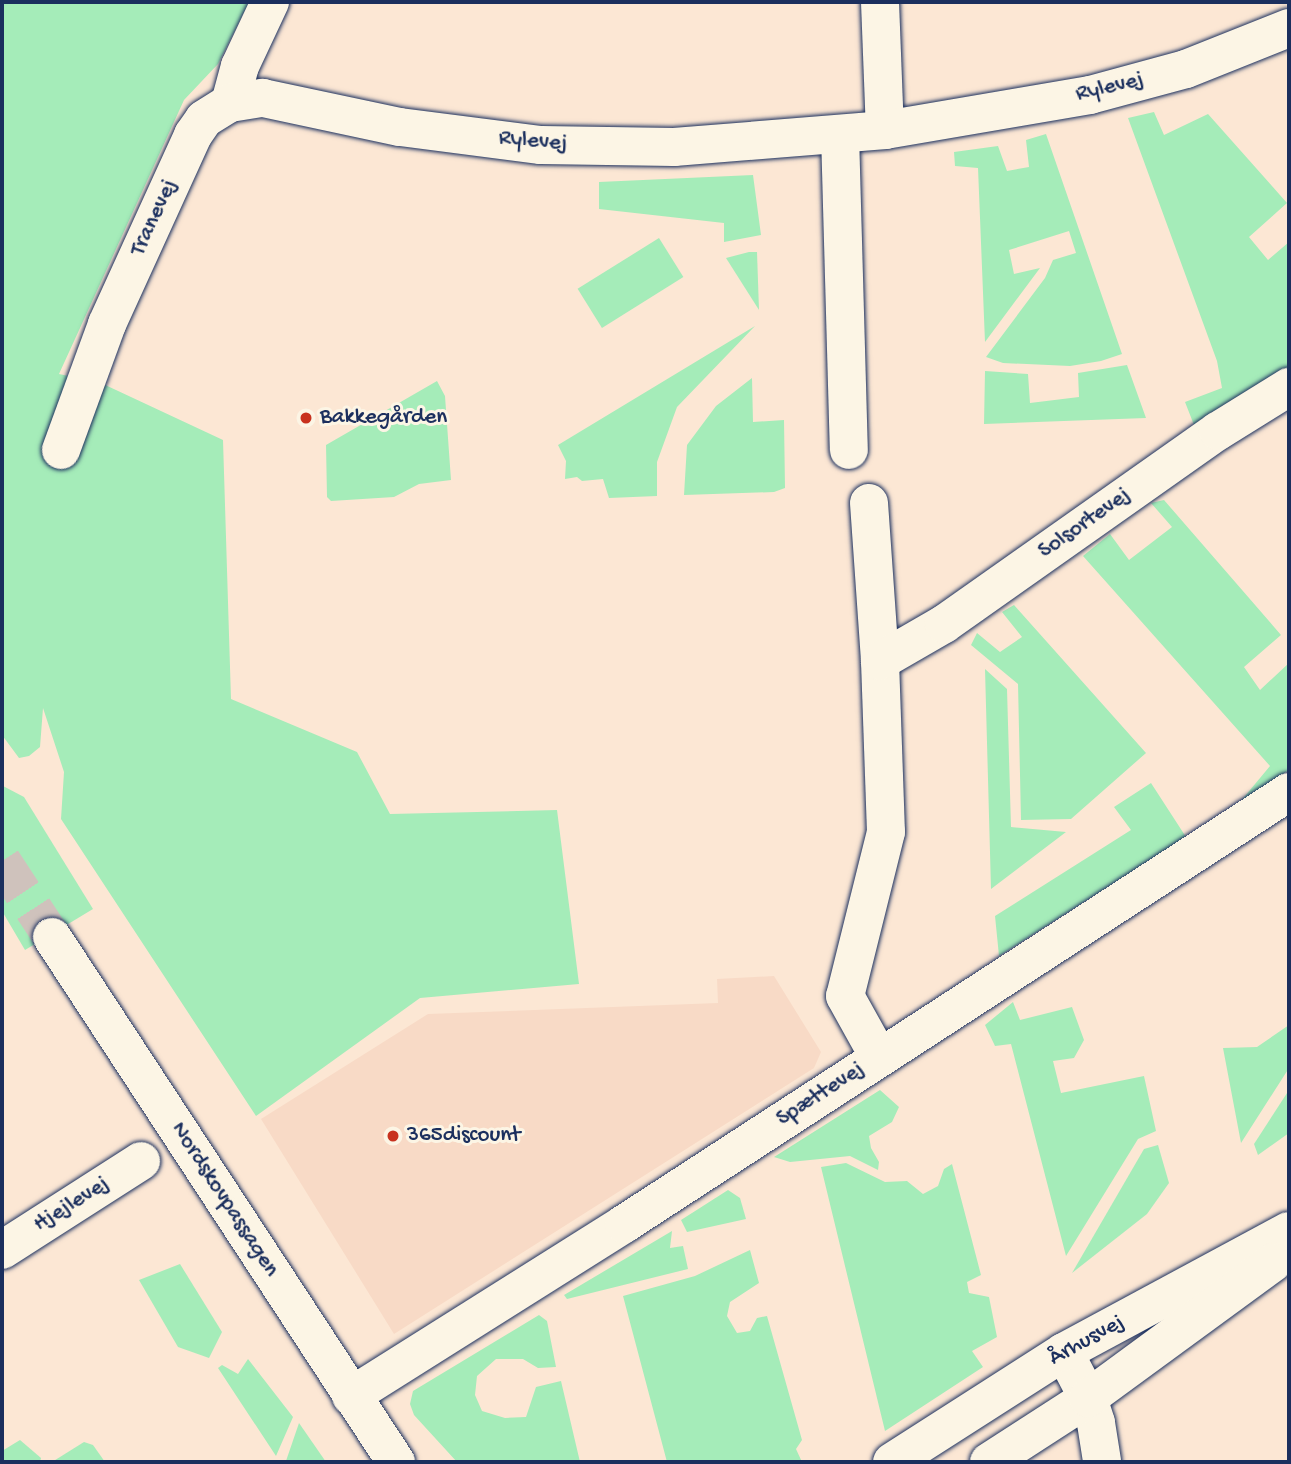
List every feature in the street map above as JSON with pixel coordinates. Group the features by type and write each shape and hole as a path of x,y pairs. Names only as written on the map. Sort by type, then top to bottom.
{"street":[{"path":"230,103 240,66 270,2"},
{"path":"880,2 885,130"},
{"name":"Rylevej","path":"230,103 263,98 400,127 541,145 674,147 885,130 1090,95 1186,69 1289,28"},
{"name":"Tranevej","path":"61,450 107,324 193,135 204,119 230,103"},
{"path":"840,134 849,450"},
{"name":"Solsortevej","path":"880,661 944,624 1218,431 1289,387"},
{"path":"869,503 880,661 886,832 845,996 879,1057"},
{"name":"Spættevej","path":"351,1396 624,1224 1289,792"},
{"name":"Nordskovpassagen","path":"52,937 396,1462"},
{"name":"Hjejlevej","path":"2,1250 141,1161"},
{"name":"Århusvej","path":"892,1462 1064,1352 1289,1231"},
{"name":"Århusvej","path":"989,1462 1088,1398 1289,1251"},
{"path":"1064,1352 1088,1398 1096,1423 1102,1462"}],"shaded area":[{"path":"774,976 821,1052 814,1068 394,1334 261,1119 428,1014 718,1003 717,979"}],"green space":[{"path":"2,2 249,2 218,64 184,100 59,374 101,383 223,440 231,699 357,752 390,814 557,810 579,984 420,998 256,1116 61,819 64,772 43,708 40,747 29,756 19,758 2,735"},
{"path":"1154,112 1164,135 1208,114 1287,203 1249,237 1268,260 1289,242 1289,367 1194,425 1185,402 1222,388 1217,361 1128,118"},
{"path":"1046,134 1122,354 1101,361 1070,366 1003,363 986,357 1045,278 1053,260 1076,253 1069,231 1009,250 1014,274 1040,268 985,342 978,168 955,166 954,152 998,146 1007,171 1029,167 1026,140"},
{"path":"753,175 761,235 724,242 724,223 599,209 599,182"},
{"path":"659,238 683,277 602,328 578,289"},
{"path":"757,252 759,310 726,258"},
{"path":"755,326 677,407 657,462 657,496 609,498 603,479 565,479 566,461 558,445"},
{"path":"1127,365 1146,418 984,424 985,371 1028,374 1030,403 1079,397 1078,373"},
{"path":"752,378 753,422 784,420 785,488 774,492 684,495 687,445 716,406"},
{"path":"437,381 445,396 451,480 419,484 394,497 331,501 327,497 326,445"},
{"path":"1164,500 1281,635 1244,667 1260,690 1289,663 1289,770 1240,802 1270,766 1083,556 1110,534 1129,560 1172,527 1151,503"},
{"path":"1014,605 1146,753 1071,819 1021,820 1018,684 971,645 977,633 1000,652 1022,637 1002,612"},
{"path":"985,669 1007,689 1011,827 1066,832 991,889"},
{"path":"1151,783 1186,837 999,956 995,916 1131,830 1114,807"},
{"path":"3,786 24,797 93,909 25,950 2,911"},
{"path":"1013,1002 1020,1020 1072,1007 1084,1040 1074,1058 1053,1061 1061,1093 1144,1076 1156,1131 1138,1139 1066,1256 1011,1044 995,1046 985,1025"},
{"path":"1289,1025 1289,1068 1241,1143 1223,1048 1257,1047"},
{"path":"880,1090 899,1107 892,1122 869,1136 871,1148 879,1162 878,1170 850,1156 790,1162 774,1157"},
{"path":"1289,1090 1289,1133 1258,1155 1254,1144"},
{"path":"1158,1145 1169,1183 1147,1214 1072,1273 1144,1149"},
{"path":"846,1163 885,1182 907,1181 923,1194 938,1186 944,1169 952,1164 981,1275 967,1282 969,1293 989,1297 997,1337 972,1351 983,1367 885,1431 821,1167"},
{"path":"728,1190 740,1198 746,1219 687,1232 681,1220"},
{"path":"672,1231 670,1248 683,1246 688,1269 567,1299 564,1295"},
{"path":"750,1250 759,1283 730,1302 727,1316 737,1333 750,1331 757,1318 767,1316 802,1440 796,1449 802,1462 667,1462 623,1296 695,1276"},
{"path":"180,1264 222,1332 209,1358 178,1347 139,1280"},
{"path":"539,1315 547,1321 556,1367 538,1368 523,1359 496,1359 477,1376 475,1395 482,1411 505,1418 526,1417 536,1387 561,1381 580,1462 457,1462 414,1415 410,1404 413,1391"},
{"path":"248,1359 293,1417 276,1456 218,1368 222,1365 238,1374"},
{"path":"299,1423 326,1462 286,1461"},
{"path":"20,1440 41,1458 40,1462 2,1462 2,1451"},
{"path":"84,1442 93,1445 105,1462 52,1462"}],"tunnel":[{"path":"2,861 52,937"}],"place":[{"name":"Bakkegården","path":"306,418"},
{"name":"365discount","path":"393,1136"}]}
